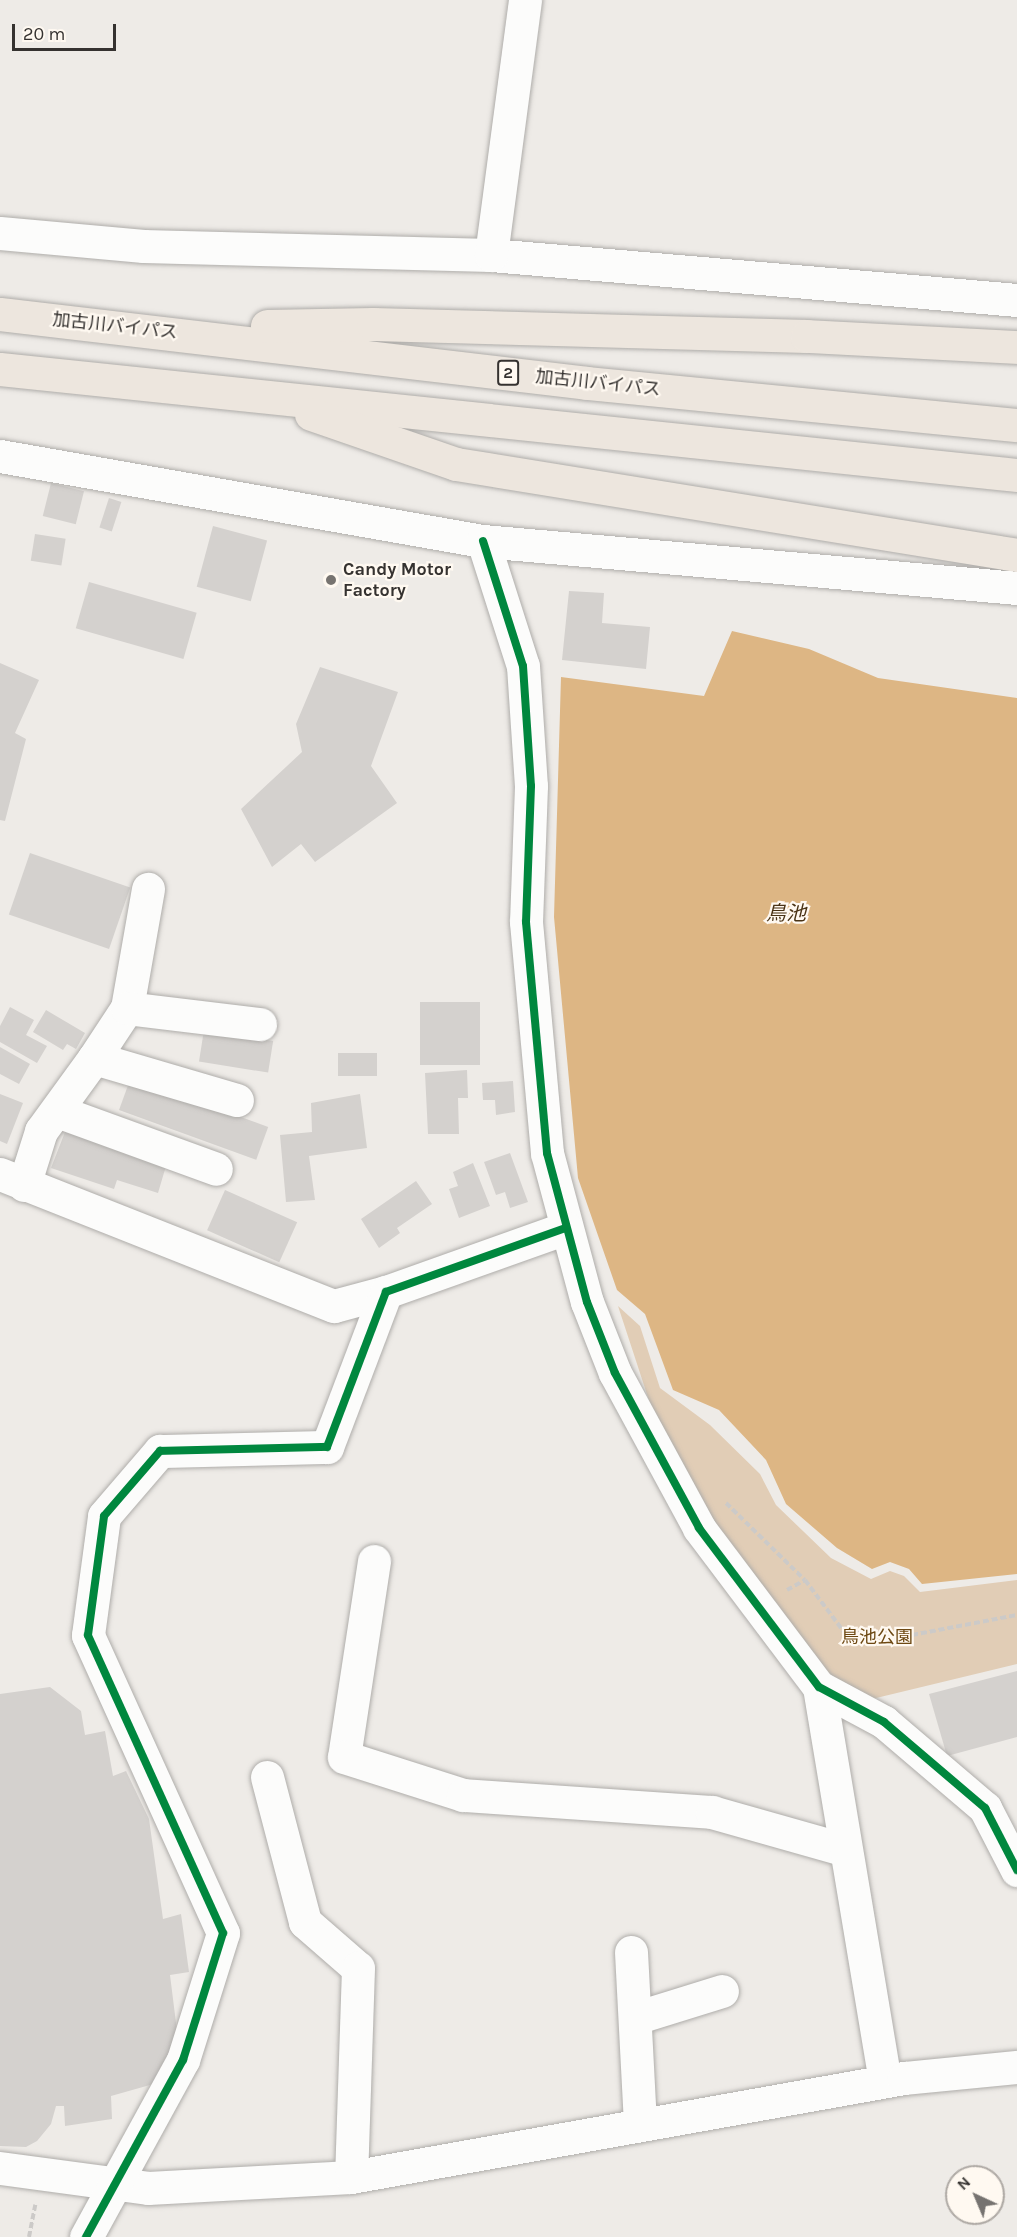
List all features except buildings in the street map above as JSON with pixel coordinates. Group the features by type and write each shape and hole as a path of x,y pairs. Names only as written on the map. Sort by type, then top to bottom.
{"highway":[{"name":"加古川バイパス","path":"0,314 149,329 587,383 1017,425"},
{"path":"149,329 373,324 807,336 1017,347"},
{"path":"0,369 1017,475"},
{"path":"256,395 456,464 1017,555"}],"street":[{"path":"491,255 525,0"},
{"path":"0,233 143,246 491,255 1017,300"},
{"path":"0,456 483,541 1017,588"},
{"path":"483,541 524,666 531,786 526,922 548,1153 587,1302 615,1373 699,1528 819,1687 884,1722 985,1808 1017,1870"},
{"path":"148,889 127,1008 41,1131 12,1180 334,1306 386,1292 566,1228"},
{"path":"127,1008 260,1024"},
{"path":"94,1058 237,1100"},
{"path":"57,1111 216,1169"},
{"path":"86,2237 112,2184 183,2060 224,1933 88,1635 104,1516 160,1451 327,1447 386,1292"},
{"path":"374,1561 344,1756 463,1795 712,1812 843,1850"},
{"path":"819,1687 843,1850 885,2081"},
{"path":"267,1777 305,1922 358,1968 351,2177"},
{"path":"631,1952 640,2125"},
{"path":"635,2018 722,1990"},
{"path":"0,2168 148,2188 351,2177 885,2081 1017,2067"}],"path":[{"path":"758,1607 805,1580 844,1632 912,1635 1017,1615"}],"green space":[{"name":"鳥池公園","path":"618,1306 640,1326 660,1388 710,1425 760,1474 776,1505 831,1558 871,1579 890,1571 904,1576 920,1592 1017,1580 1017,1664 872,1699 825,1680 706,1524 661,1437"}],"water":[{"name":"鳥池","path":"732,631 809,649 878,678 1017,698 1017,1574 922,1584 909,1569 890,1562 872,1569 837,1548 786,1504 766,1460 719,1410 673,1390 645,1314 617,1290 578,1178 554,917 561,677 704,696"}],"cycle path":[{"path":"483,541 523,666 531,786 526,922 547,1153 587,1302 615,1373 699,1528 819,1687 884,1722 985,1808 1017,1870"},
{"path":"86,2237 183,2060 223,1933 88,1635 104,1516 160,1451 327,1447 386,1292 566,1228"}],"place":[{"name":"Candy Motor Factory","path":"331,580"}]}
